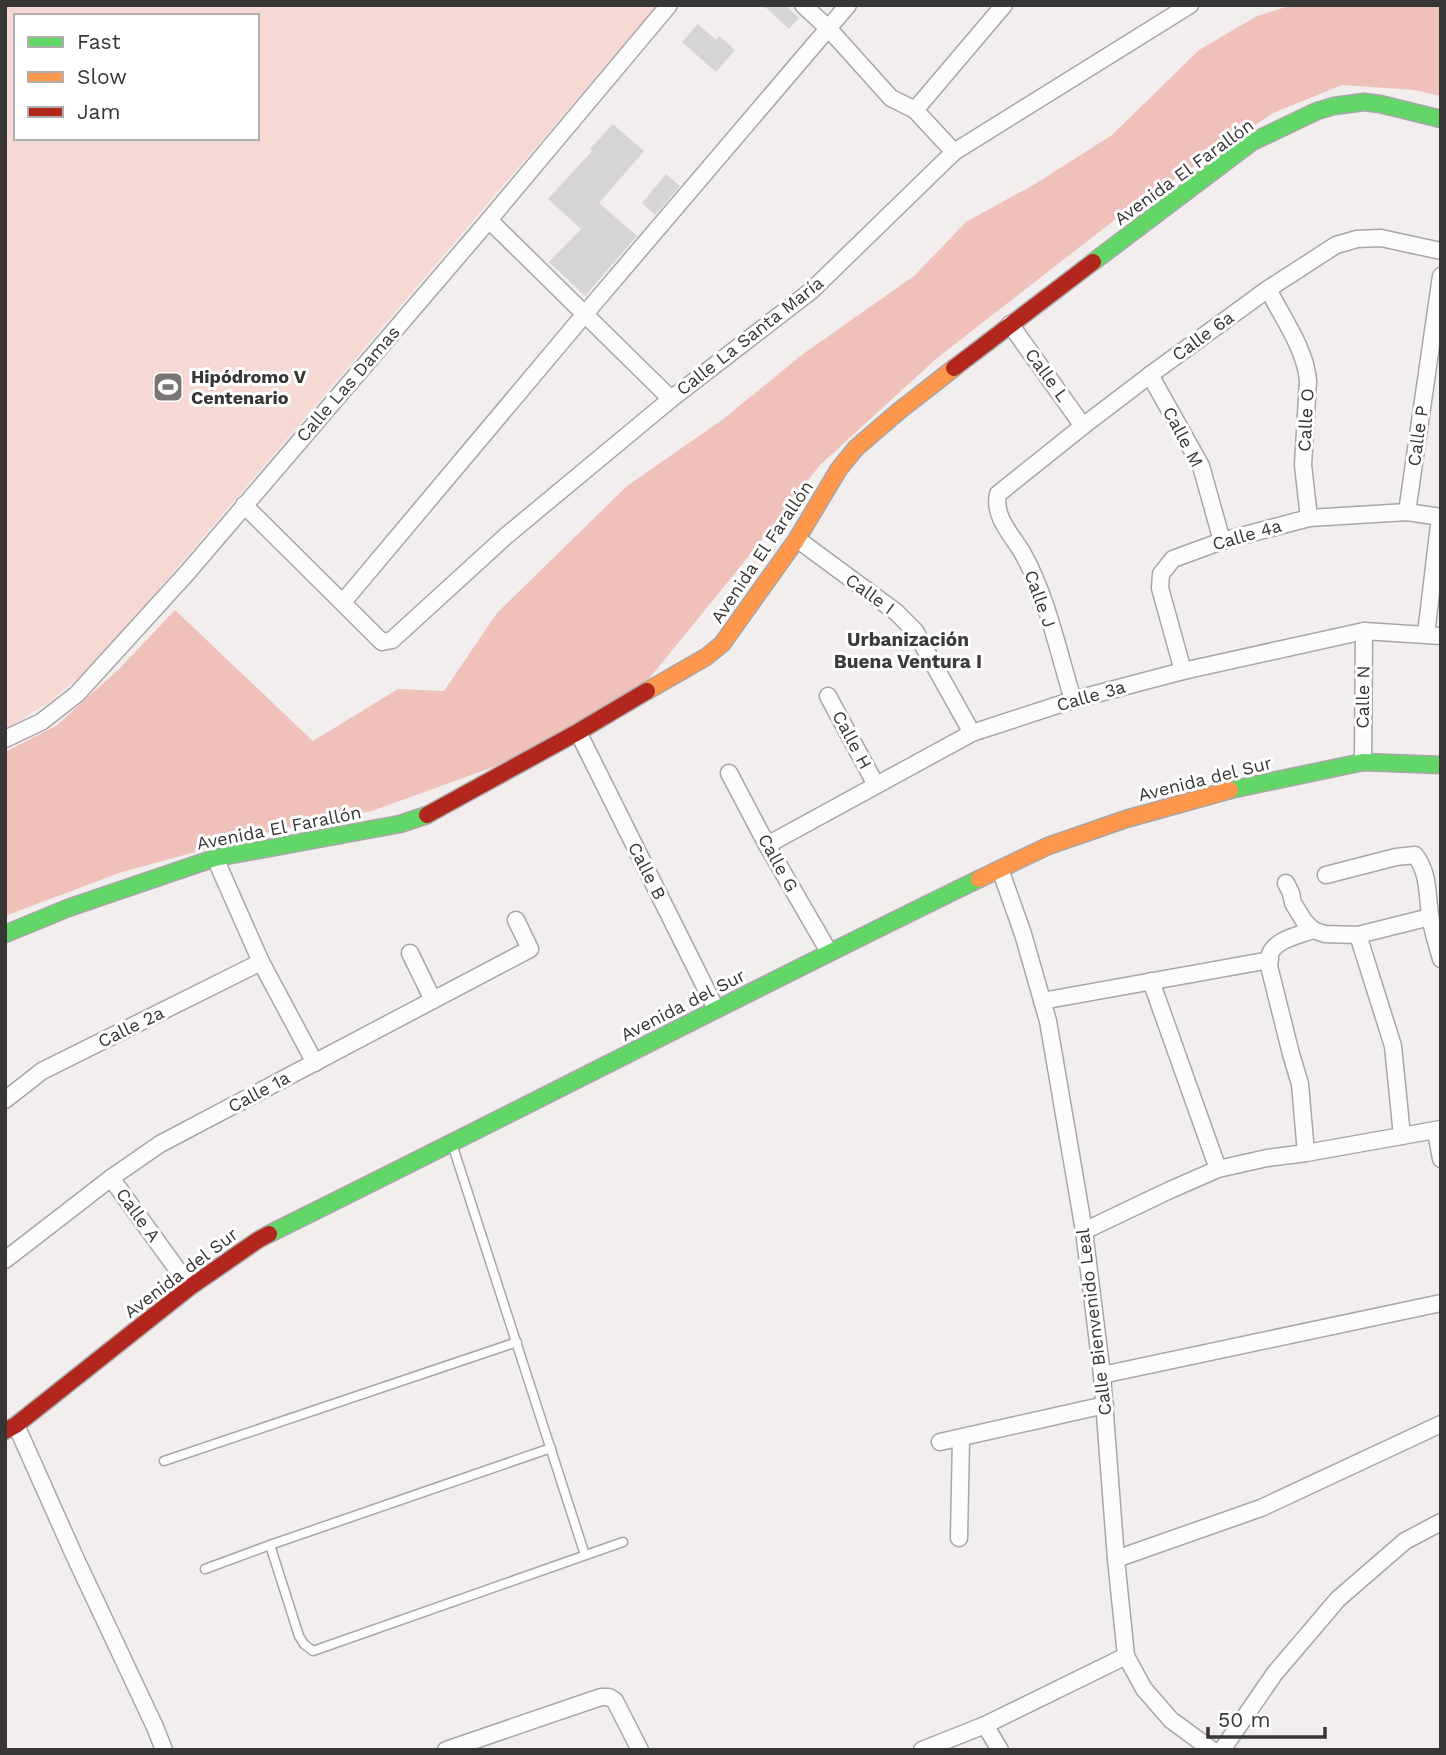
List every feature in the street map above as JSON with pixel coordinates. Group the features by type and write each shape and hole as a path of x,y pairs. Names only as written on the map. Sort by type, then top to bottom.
{"street":[{"name":"Calle Las Damas","path":"5,739 41,722 77,694 187,573 669,5"},
{"path":"803,5 828,28 891,98 915,110 954,152"},
{"path":"244,505 343,602 848,5"},
{"path":"915,110 1004,5"},
{"name":"Calle La Santa María","path":"343,602 382,642 392,640 506,536 670,399 811,291 954,152 1172,10 1190,5"},
{"name":"Avenida El Farallón","path":"5,934 78,904 215,858 422,818 578,732 706,657 722,644 797,539 839,469 856,448 1010,324 1252,142 1317,111 1364,102 1441,119"},
{"path":"489,220 670,399"},
{"name":"Calle 6a","path":"996,504 998,494 1083,426 1268,289 1336,245 1357,239 1381,238 1441,251"},
{"name":"Calle P","path":"1407,512 1441,276"},
{"name":"Calle O","path":"1268,289 1307,368 1303,465 1309,517"},
{"name":"Calle L","path":"1010,324 1083,426"},
{"name":"Calle M","path":"1150,375 1201,466 1222,541"},
{"name":"Calle J","path":"996,504 998,514 1034,578 1073,700"},
{"name":"Calle 4a","path":"1183,671 1160,588 1161,574 1173,559 1222,541 1309,517 1407,512 1440,517"},
{"path":"1433,635 1440,517"},
{"name":"Calle I","path":"797,539 896,612 915,631 972,733"},
{"name":"Calle 3a","path":"767,845 972,733 1073,700 1183,671 1364,631 1433,635"},
{"name":"Calle N","path":"1363,762 1364,631"},
{"name":"Calle H","path":"828,696 876,785"},
{"name":"Calle B","path":"578,732 716,1009"},
{"name":"Avenida del Sur","path":"11,1428 190,1287 258,1240 829,952 1048,846 1126,819 1241,787 1363,762 1441,765"},
{"name":"Calle G","path":"729,773 829,952"},
{"path":"1326,874 1415,855 1426,877 1430,916 1441,959"},
{"path":"215,858 261,962 315,1063"},
{"name":"Calle Bienvenido Leal","path":"1000,869 1023,934 1048,1021 1084,1231 1105,1405 1126,1656 1144,1689 1171,1720 1212,1750"},
{"path":"1286,883 1293,903 1304,921 1313,930 1325,934 1358,935 1430,916"},
{"name":"Calle 1a","path":"5,1260 111,1178 160,1144 530,949 516,920"},
{"path":"1306,1153 1300,1084 1290,1055 1269,966 1270,953 1277,945 1313,930"},
{"path":"1358,935 1393,1046 1402,1136"},
{"path":"410,953 433,1000"},
{"path":"1042,1001 1270,960"},
{"name":"Calle 2a","path":"5,1100 42,1071 261,962"},
{"path":"1151,981 1218,1169"},
{"path":"1084,1231 1218,1169 1267,1158 1438,1130 1441,1159"},
{"name":"Calle A","path":"111,1178 190,1287"},
{"path":"1102,1375 1441,1303"},
{"path":"940,1442 1105,1405"},
{"path":"1116,1559 1261,1508 1441,1424"},
{"path":"11,1428 74,1555 164,1750"},
{"path":"959,1538 961,1438"},
{"path":"1222,1750 1275,1673 1338,1599 1405,1541 1441,1522"},
{"path":"922,1750 985,1725 1126,1656"},
{"path":"446,1750 474,1745 601,1697 609,1697 615,1701 640,1750"},
{"path":"985,1725 1000,1750"}],"lane":[{"path":"452,1144 585,1555"},
{"path":"164,1461 517,1342"},
{"path":"205,1569 551,1448"},
{"path":"270,1545 299,1636 313,1651 623,1542"}],"shaded area":[{"name":"Hipódromo V Centenario","path":"5,5 657,5 118,637 83,674 48,703 5,730"},
{"path":"1292,5 1441,5 1441,96 1414,90 1342,85 1273,113 1117,218 937,358 820,465 630,702 554,745 372,811 276,830 122,872 5,916 5,752 56,726 119,669 175,610 313,741 398,689 444,691 497,613 627,486 722,420 803,354 914,276 966,222 1035,184 1112,135 1199,50 1257,16"}],"building":[{"path":"763,5 785,5 799,18 789,29"},
{"path":"698,24 716,40 719,36 735,50 716,72 682,42"},
{"path":"613,124 644,151 599,203 637,236 585,296 549,262 581,229 548,199"},
{"path":"666,174 680,186 655,215 642,203"}],"traffic: fast":[{"path":"1093,262 1252,142 1317,111 1364,102 1441,119"},
{"path":"1230,790 1363,762 1441,765"},
{"path":"5,934 68,908 215,858 400,824 427,815"},
{"path":"269,1234 979,879"}],"traffic: slow":[{"path":"647,691 706,657 722,644 797,539 839,469 856,448 954,368"},
{"path":"979,879 1048,846 1126,819 1230,790"}],"traffic: jam":[{"path":"954,368 1093,262"},
{"path":"427,815 647,691"},
{"path":"5,1431 190,1287 269,1234"}],"place":[{"name":"Hipódromo V Centenario","path":"168,387"}],"district":[{"name":"Urbanización Buena Ventura I","path":"908,650"}]}
